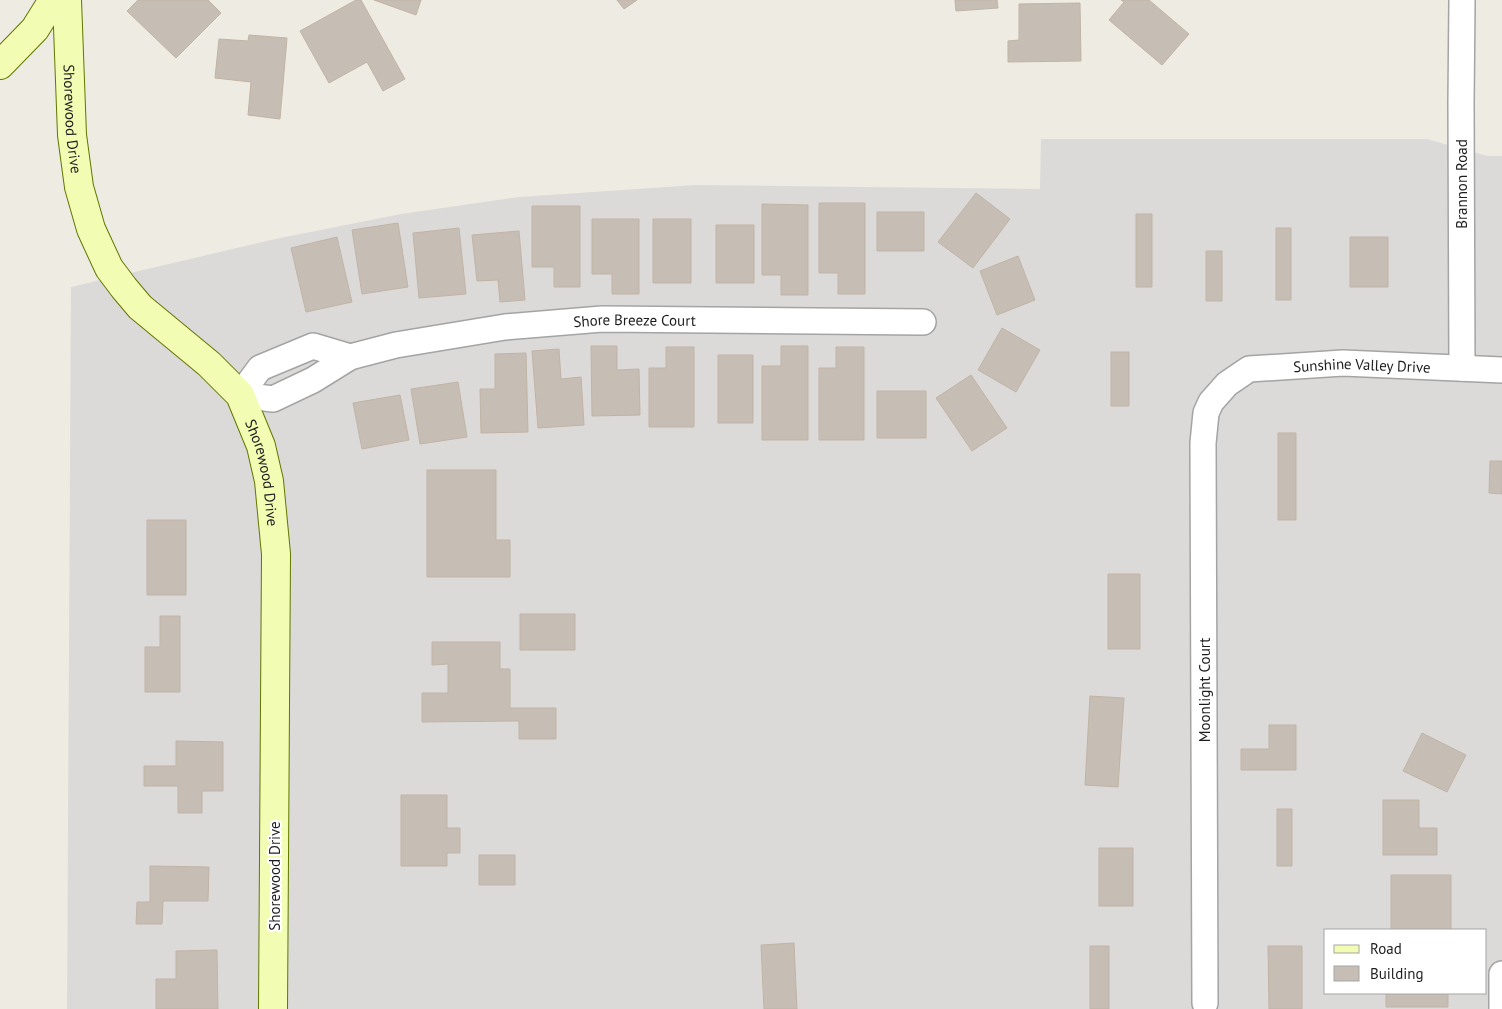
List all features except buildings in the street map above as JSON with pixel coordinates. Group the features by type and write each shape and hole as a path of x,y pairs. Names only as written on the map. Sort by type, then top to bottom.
{"street":[{"path":"0,66 35,28 53,0"},
{"name":"Shorewood Drive","path":"67,0 72,135 79,187 91,229 109,268 140,307 209,364 240,396 261,446 270,481 276,554 273,1009"},
{"name":"Brannon Road","path":"1462,0 1462,368"},
{"name":"Shore Breeze Court","path":"240,396 273,399 314,380 350,357 396,345 496,328 602,319 923,322"},
{"path":"240,396 260,368 314,346 350,357"},
{"name":"Sunshine Valley Drive","path":"1227,384 1249,369 1343,363 1502,370"},
{"name":"Moonlight Court","path":"1205,1003 1203,443 1206,413 1211,402 1227,384"},
{"path":"1502,974 1502,1009"}],"shaded area":[{"path":"1041,139 1427,139 1487,156 1502,156 1502,1009 67,1009 71,287 275,239 401,214 519,197 696,185 1040,189"}]}
